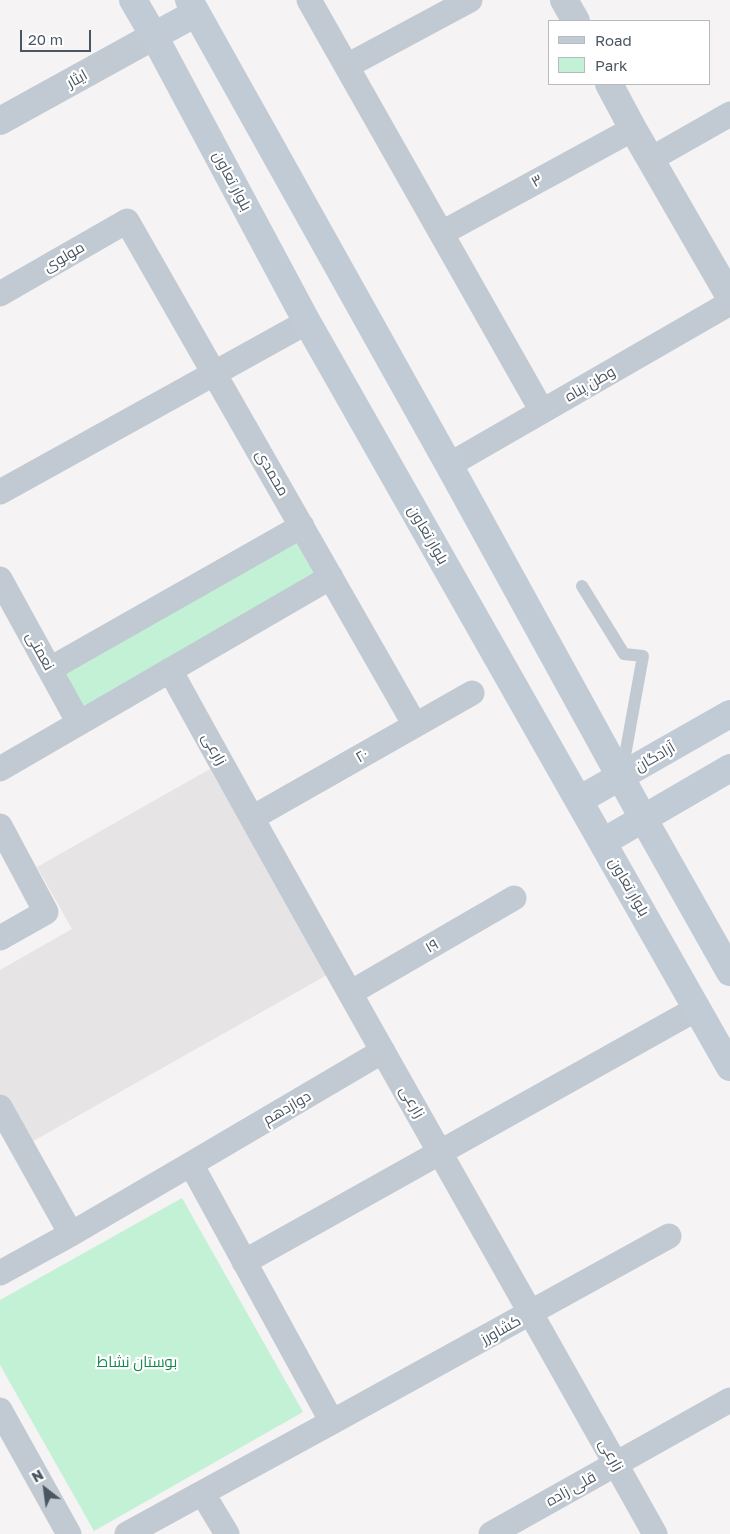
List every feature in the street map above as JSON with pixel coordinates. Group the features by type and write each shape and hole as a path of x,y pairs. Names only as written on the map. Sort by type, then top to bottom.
{"main road":[{"name":"بلوار تعاون","path":"133,0 308,322 730,1067"},
{"path":"154,36 192,7 730,972"},
{"name":"آزادگان","path":"579,800 730,714"},
{"path":"602,842 730,768"}],"street":[{"path":"310,0 542,411"},
{"path":"347,66 470,0"},
{"path":"564,0 575,20"},
{"name":"ایثار","path":"0,122 154,36"},
{"path":"610,85 730,297"},
{"path":"651,159 730,114"},
{"name":"۳","path":"442,233 633,129"},
{"name":"مولوی","path":"0,294 128,221"},
{"name":"محمدی","path":"128,221 415,725"},
{"name":"وطن پناه","path":"449,465 730,303"},
{"path":"0,492 308,322"},
{"path":"50,669 302,526"},
{"path":"0,769 331,577"},
{"name":"نعمتی","path":"0,579 79,723"},
{"name":"زارعی","path":"170,670 655,1534"},
{"name":"۲۰","path":"252,818 472,693"},
{"path":"0,826 46,912 0,938"},
{"name":"۱۹","path":"350,993 514,898"},
{"path":"244,1262 698,1008"},
{"name":"دوازدهم","path":"0,1273 71,1234 383,1051"},
{"path":"0,1107 71,1234"},
{"path":"191,1164 332,1422"},
{"name":"کشاورز","path":"127,1534 203,1494 669,1236"},
{"name":"قلی زاده","path":"491,1534 730,1400"},
{"path":"0,1410 69,1534"},
{"path":"203,1494 227,1534"}],"lane":[{"path":"582,586 624,654 643,656 621,777"}],"shaded area":[{"path":"210,769 327,975 28,1144 0,1095 0,970 72,929 37,867"}],"green space":[{"path":"297,534 321,578 80,715 55,671"},
{"name":"بوستان نشاط","path":"182,1198 303,1412 94,1531 0,1365 0,1300"}]}
